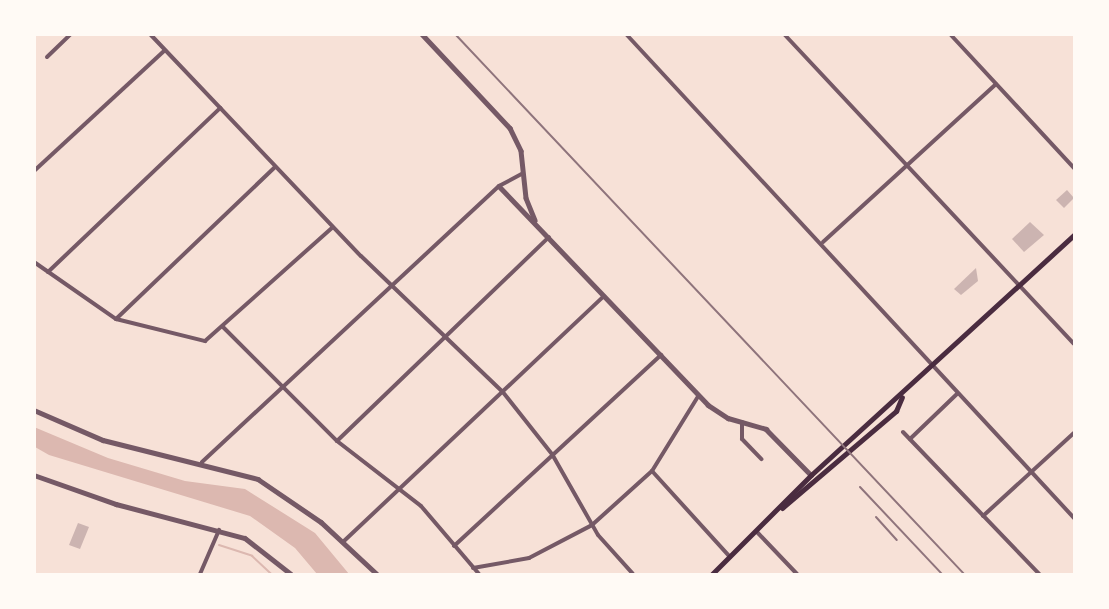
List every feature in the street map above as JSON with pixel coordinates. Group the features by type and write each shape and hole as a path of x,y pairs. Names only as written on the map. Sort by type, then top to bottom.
{"main road":[{"path":"712,574 782,508 811,475 889,402 902,396 933,368 1074,235"},
{"path":"782,508 790,507 896,411 902,396"}],"street":[{"path":"47,57 71,34"},
{"path":"150,34 390,285 502,391 552,454 592,525 633,574"},
{"path":"422,34 510,128 521,151 522,174 538,224"},
{"path":"626,34 823,242 933,368 1074,518"},
{"path":"784,34 1074,344"},
{"path":"950,34 1074,168"},
{"path":"35,169 165,50"},
{"path":"823,242 996,84"},
{"path":"48,272 220,108"},
{"path":"116,319 275,166"},
{"path":"202,462 499,186 522,174"},
{"path":"499,186 718,413 768,430 811,475"},
{"path":"34,262 116,319 194,341 223,327 333,226"},
{"path":"337,441 550,237"},
{"path":"344,542 605,295"},
{"path":"223,327 337,441 401,488 478,574"},
{"path":"454,546 661,355"},
{"path":"910,439 958,394"},
{"path":"473,568 529,558 592,525 652,471 699,395"},
{"path":"34,410 103,440 202,462 270,486 344,542 377,574"},
{"path":"742,421 742,439 761,459"},
{"path":"903,432 1039,574"},
{"path":"983,516 1074,433"},
{"path":"652,471 730,558"},
{"path":"34,475 116,504 245,538 291,574"},
{"path":"200,574 219,530"},
{"path":"757,532 797,574"}],"shaded area":[{"path":"34,427 108,458 185,481 245,489 315,533 349,574 317,574 295,548 250,516 49,455 35,447"}],"building":[{"path":"1067,190 1074,198 1064,208 1056,200"},
{"path":"1030,222 1044,235 1024,252 1012,239"},
{"path":"976,268 978,281 961,295 954,289"},
{"path":"78,523 89,527 80,549 69,545"}],"waterway":[{"path":"219,545 252,556 271,574"}],"railway":[{"path":"455,34 964,574"},
{"path":"860,487 942,574"},
{"path":"876,517 897,540"}]}
